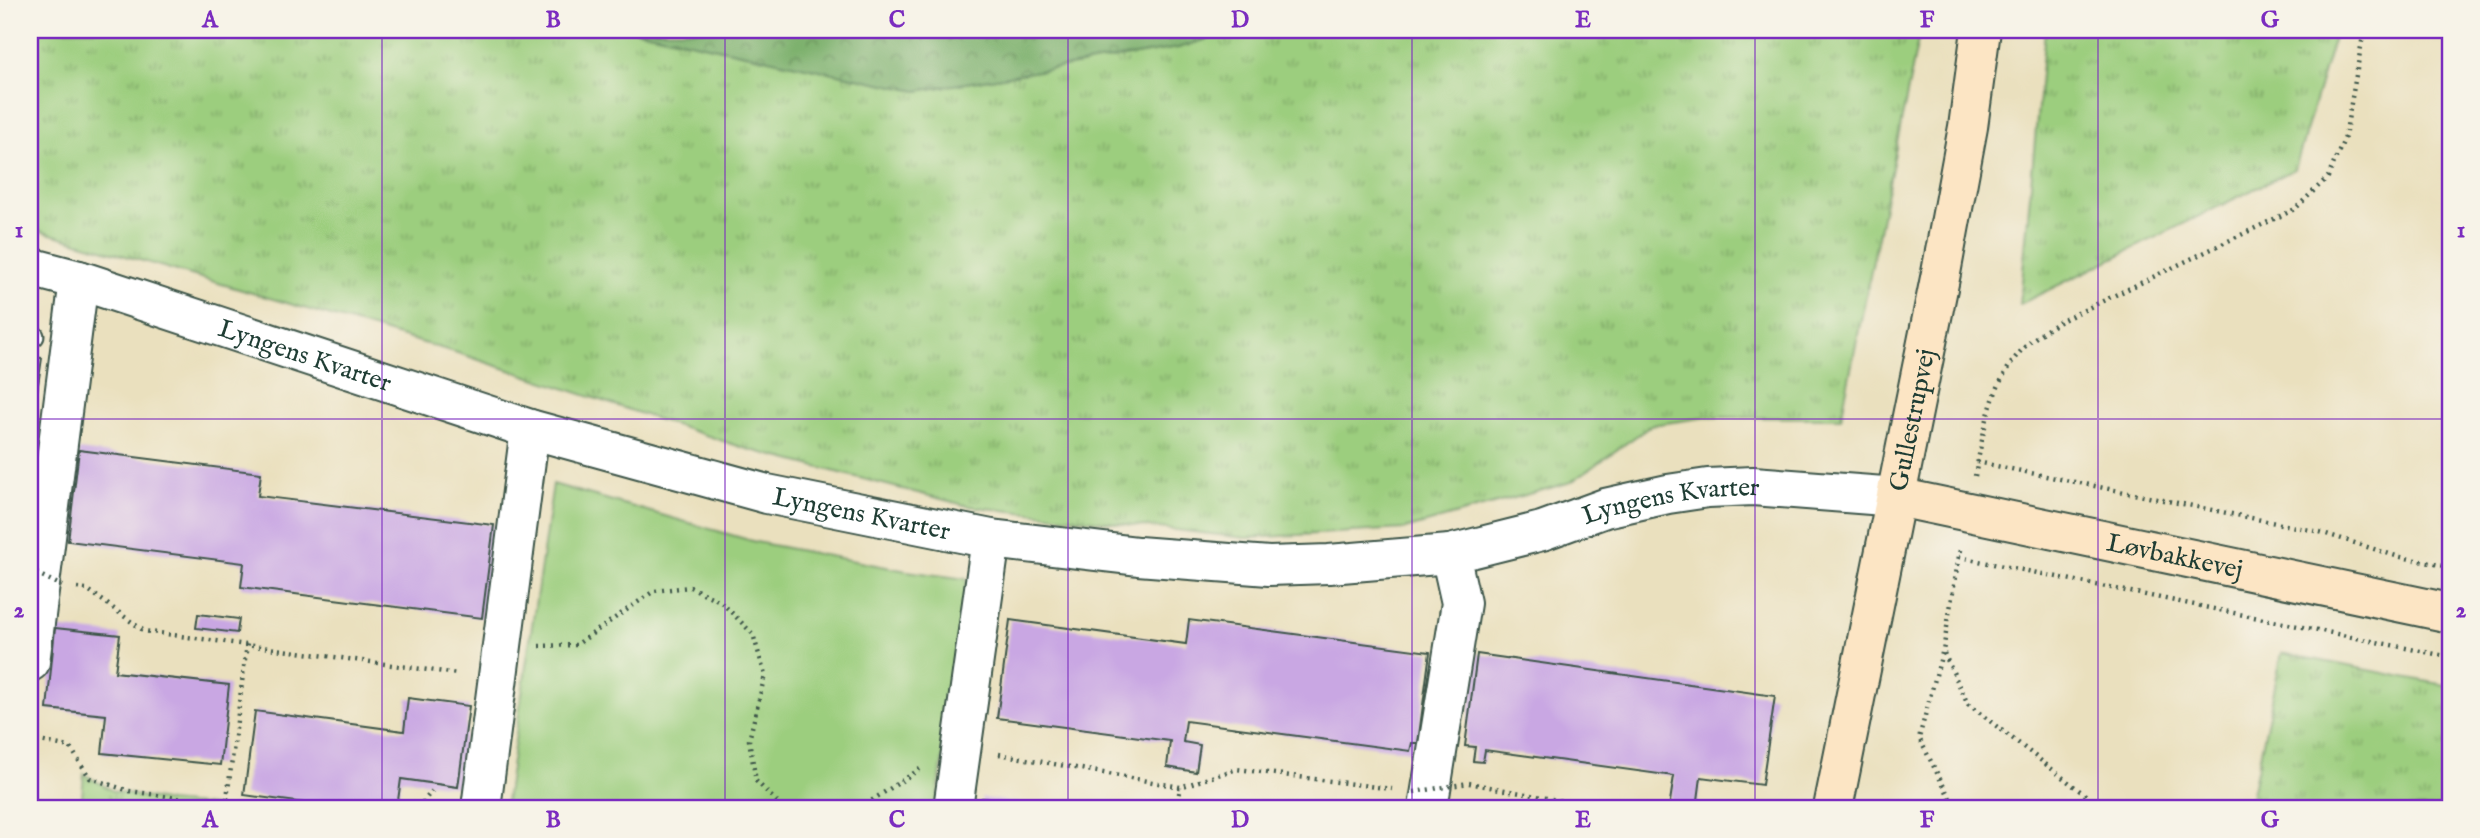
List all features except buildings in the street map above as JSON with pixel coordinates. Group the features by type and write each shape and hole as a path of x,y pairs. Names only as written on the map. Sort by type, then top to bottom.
{"street":[{"name":"Gullestrupvej","path":"1833,808 1897,497 1968,127 1981,30"},
{"name":"Lyngens Kvarter","path":"30,267 79,280 530,429 767,494 990,539 1138,556 1269,566 1329,564 1450,554 1542,531 1605,508 1708,488 1753,486 1897,497"},
{"path":"30,662 79,280"},
{"path":"481,808 530,429"},
{"name":"Løvbakkevej","path":"1897,497 2450,613"},
{"path":"953,808 990,539"},
{"path":"1414,797 1461,603 1450,554"}],"path":[{"path":"1955,808 1919,738 1942,651 1988,413 2009,365 2030,342 2057,323 2295,209 2329,177 2345,137 2364,30"},
{"path":"1977,462 2320,532 2396,556 2450,567"},
{"path":"1959,557 2450,657"},
{"path":"30,570 62,586 87,589 144,631 458,674"},
{"path":"502,647 576,645 654,591 690,587 720,601 753,634 765,675 749,740 756,781 783,808"},
{"path":"226,807 247,644"},
{"path":"1942,651 1968,704 2102,808"},
{"path":"30,739 70,747 90,778 129,790 232,808"},
{"path":"860,808 962,741 1006,757 1180,788 1237,769 1414,797 1469,783 1598,808"},
{"path":"1177,808 1180,788"},
{"path":"418,808 432,791"}],"green space":[{"path":"30,30 634,30 917,91 1178,48 1237,30 1920,30 1841,418 1708,417 1652,425 1571,482 1405,529 1245,538 968,506 747,449 461,354 30,228"},
{"path":"634,30 1237,30 1178,48 917,91"},
{"path":"2045,30 2336,30 2295,169 2020,304"},
{"path":"553,484 756,542 907,571 967,579 936,808 505,808"},
{"path":"2282,653 2450,686 2450,808 2249,808"},
{"path":"84,774 113,791 169,802 213,806 81,808"}]}
